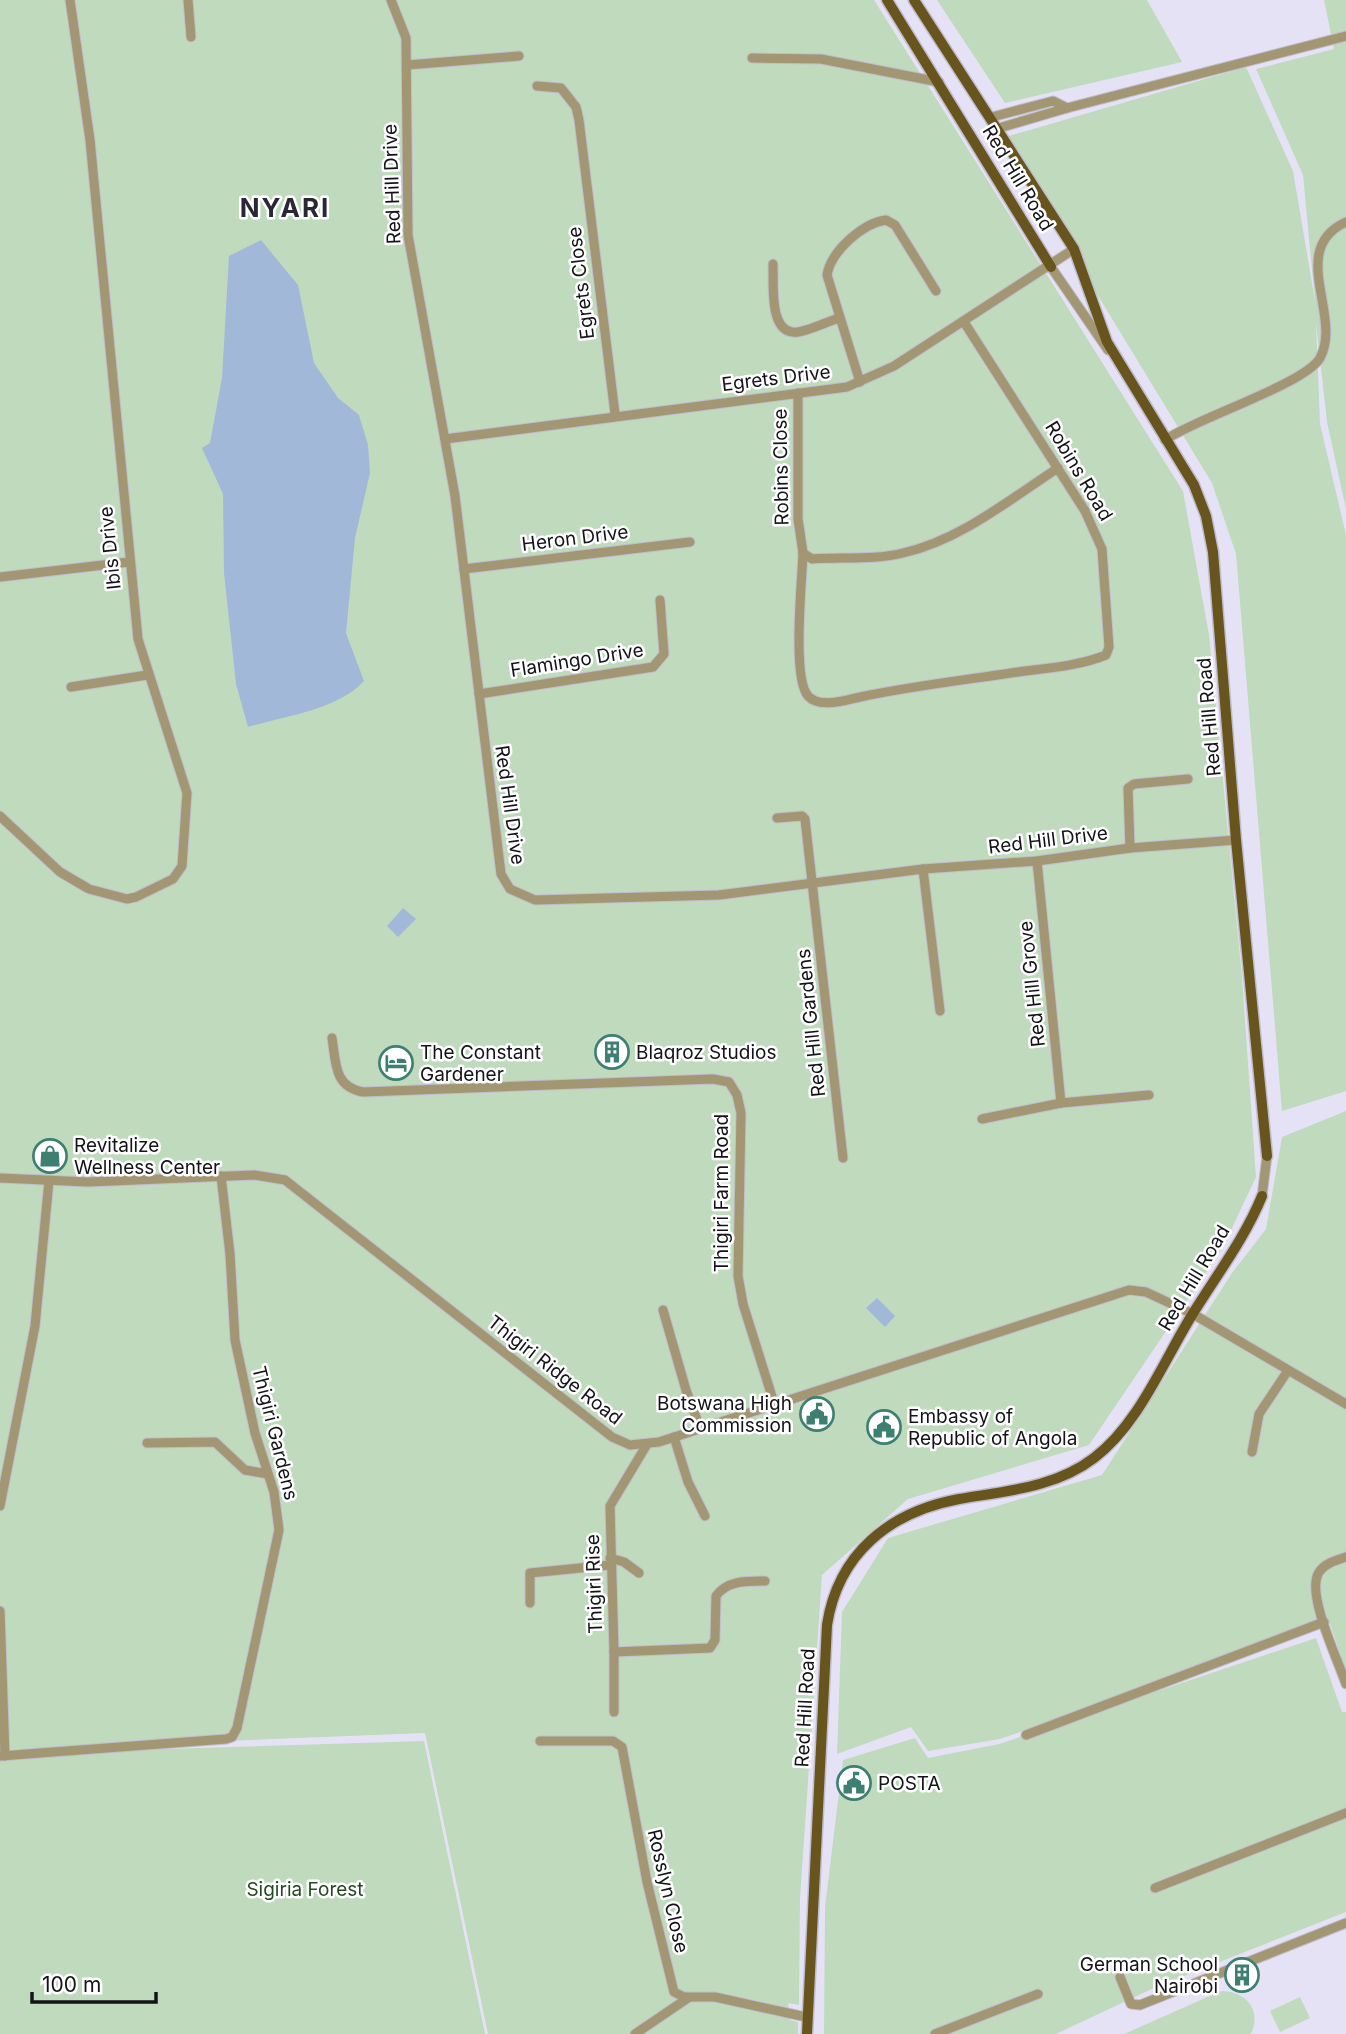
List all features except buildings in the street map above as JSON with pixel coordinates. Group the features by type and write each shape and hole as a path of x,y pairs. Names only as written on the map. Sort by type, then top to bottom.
{"main road":[{"name":"Red Hill Road","path":"887,0 1051,267"},
{"name":"Red Hill Road","path":"914,0 992,117 1074,249 1100,327 1123,372 1194,485 1210,532 1236,840 1254,997 1267,1156"},
{"name":"Red Hill Road","path":"807,2034 827,1625 839,1580 861,1549 882,1530 904,1517 957,1499 1034,1486 1092,1460 1123,1428 1262,1196"}],"street":[{"name":"Ibis Drive","path":"0,816 60,872 89,889 127,899 173,879 182,866 187,793 147,675 138,639 90,140 70,0"},
{"path":"188,0 191,37"},
{"name":"Red Hill Drive","path":"391,0 406,38 408,235 445,439 464,569 501,874 513,892 535,900 719,894 923,869 1037,862 1130,848 1236,840"},
{"path":"999,128 1346,36"},
{"path":"407,65 519,56"},
{"path":"752,58 821,59 939,82"},
{"name":"Egrets Close","path":"537,86 561,88 569,96 579,120 615,414"},
{"path":"992,117 1053,101 1067,108"},
{"path":"860,382 827,275 829,264 870,223 886,220 895,225 936,291"},
{"path":"1165,440 1183,428 1297,377 1320,358 1324,343 1318,252 1325,236 1346,222"},
{"name":"Egrets Drive","path":"445,439 615,414 798,393 860,382 894,366 1051,267 1074,249"},
{"path":"773,264 776,314 785,331 797,332 839,318"},
{"name":"Red Hill Road","path":"1051,267 1123,372"},
{"name":"Robins Road","path":"964,322 1090,520 1102,549 1109,647 1107,655 1064,665"},
{"name":"Robins Close","path":"798,393 798,519 803,553 800,662 803,685 808,696 817,702 836,702 882,692 1064,665"},
{"path":"803,553 812,559 900,554 932,545 974,523 1058,468"},
{"name":"Heron Drive","path":"464,569 690,542"},
{"path":"0,576 129,562"},
{"name":"Flamingo Drive","path":"479,694 653,667 664,654 660,600"},
{"path":"71,687 147,675"},
{"path":"1130,848 1128,788 1134,784 1188,779"},
{"name":"Red Hill Gardens","path":"777,818 803,816 805,819 843,1158"},
{"name":"Red Hill Grove","path":"1037,862 1061,1104"},
{"path":"923,869 940,1011"},
{"name":"Thigiri Farm Road","path":"332,1038 339,1078 344,1086 363,1092 713,1079 729,1082 737,1095 741,1113 737,1276 774,1403"},
{"path":"982,1119 1061,1104 1149,1095"},
{"name":"Red Hill Road","path":"1262,1196 1267,1156"},
{"name":"Thigiri Gardens","path":"3,1756 232,1737 237,1728 278,1540 279,1520 255,1433 235,1340 230,1254 221,1176"},
{"name":"Thigiri Ridge Road","path":"0,1178 49,1181 276,1177 296,1186 612,1437 630,1445 646,1446"},
{"path":"0,1506 35,1326 49,1181"},
{"path":"646,1446 1121,1291 1146,1292 1193,1314 1346,1405"},
{"path":"663,1310 686,1390 701,1427"},
{"path":"1252,1452 1259,1414 1287,1372"},
{"path":"674,1437 688,1482 705,1516"},
{"path":"147,1443 212,1441 246,1471 268,1474"},
{"name":"Thigiri Rise","path":"646,1446 610,1506 614,1652 707,1650 715,1640 716,1595 719,1591 740,1581 765,1581"},
{"path":"1346,1557 1319,1572 1317,1597 1346,1684"},
{"path":"530,1603 530,1573 624,1562 639,1573"},
{"path":"0,1611 5,1745 3,1756"},
{"path":"1026,1735 1324,1622"},
{"path":"614,1652 614,1712"},
{"name":"Rosslyn Close","path":"540,1741 613,1741 622,1747 639,1843 672,1987 678,1996 689,1997"},
{"path":"1155,1888 1346,1813"},
{"path":"1120,1977 1126,1998 1131,2004 1140,2005 1346,1923"},
{"path":"935,2034 1038,1994"},
{"path":"635,2034 689,1997 715,1997 806,2017"}],"green space":[{"path":"0,0 874,0 1183,491 1209,635 1242,977 1256,1177 1223,1247 1089,1445 908,1499 822,1575 800,1899 799,2005 788,2003 790,2020 798,2022 798,2034 488,2034 425,1733 0,1750"},
{"path":"937,0 1147,0 1182,62 1005,103"},
{"path":"1324,0 1346,0 1346,509 1327,422 1316,323 1320,424 1346,535 1346,1091 1282,1111 1236,554 1212,483 1002,138 1246,67 1293,171 1315,301 1303,175 1256,69 1334,49"},
{"path":"1346,1111 1346,1671 1330,1624 1000,1739 928,1751 911,1727 837,1754 842,1612 888,1538 1102,1475 1232,1273 1266,1229 1282,1137"},
{"path":"1316,1638 1342,1712 1346,1712 1346,1912 1156,1987 1056,2034 824,2034 825,1907 843,1760 915,1738 928,1758 999,1744"},
{"name":"Sigiria Forest","path":"424,1741 485,2034 0,2034 0,1754"},
{"path":"1221,1991 1238,1994 1250,2004 1254,2017 1251,2034 1124,2034"},
{"path":"1300,1997 1310,2018 1280,2032 1270,2011"}],"water":[{"path":"261,240 298,285 314,363 338,398 359,415 368,445 370,473 355,538 346,633 364,681 340,699 325,705 248,727 236,684 224,573 223,494 202,448 210,443 222,378 229,256"},
{"path":"403,908 416,919 398,937 387,926"},
{"path":"877,1298 895,1316 885,1327 866,1308"}],"place":[{"name":"Blaqroz Studios","path":"612,1052"},
{"name":"The Constant Gardener","path":"396,1063"},
{"name":"Revitalize Wellness Center","path":"50,1156"},
{"name":"Botswana High Commission","path":"817,1414"},
{"name":"Embassy of Republic of Angola","path":"884,1427"},
{"name":"POSTA","path":"854,1783"},
{"name":"German School Nairobi","path":"1242,1975"}],"district":[{"name":"NYARI","path":"285,207"}]}
